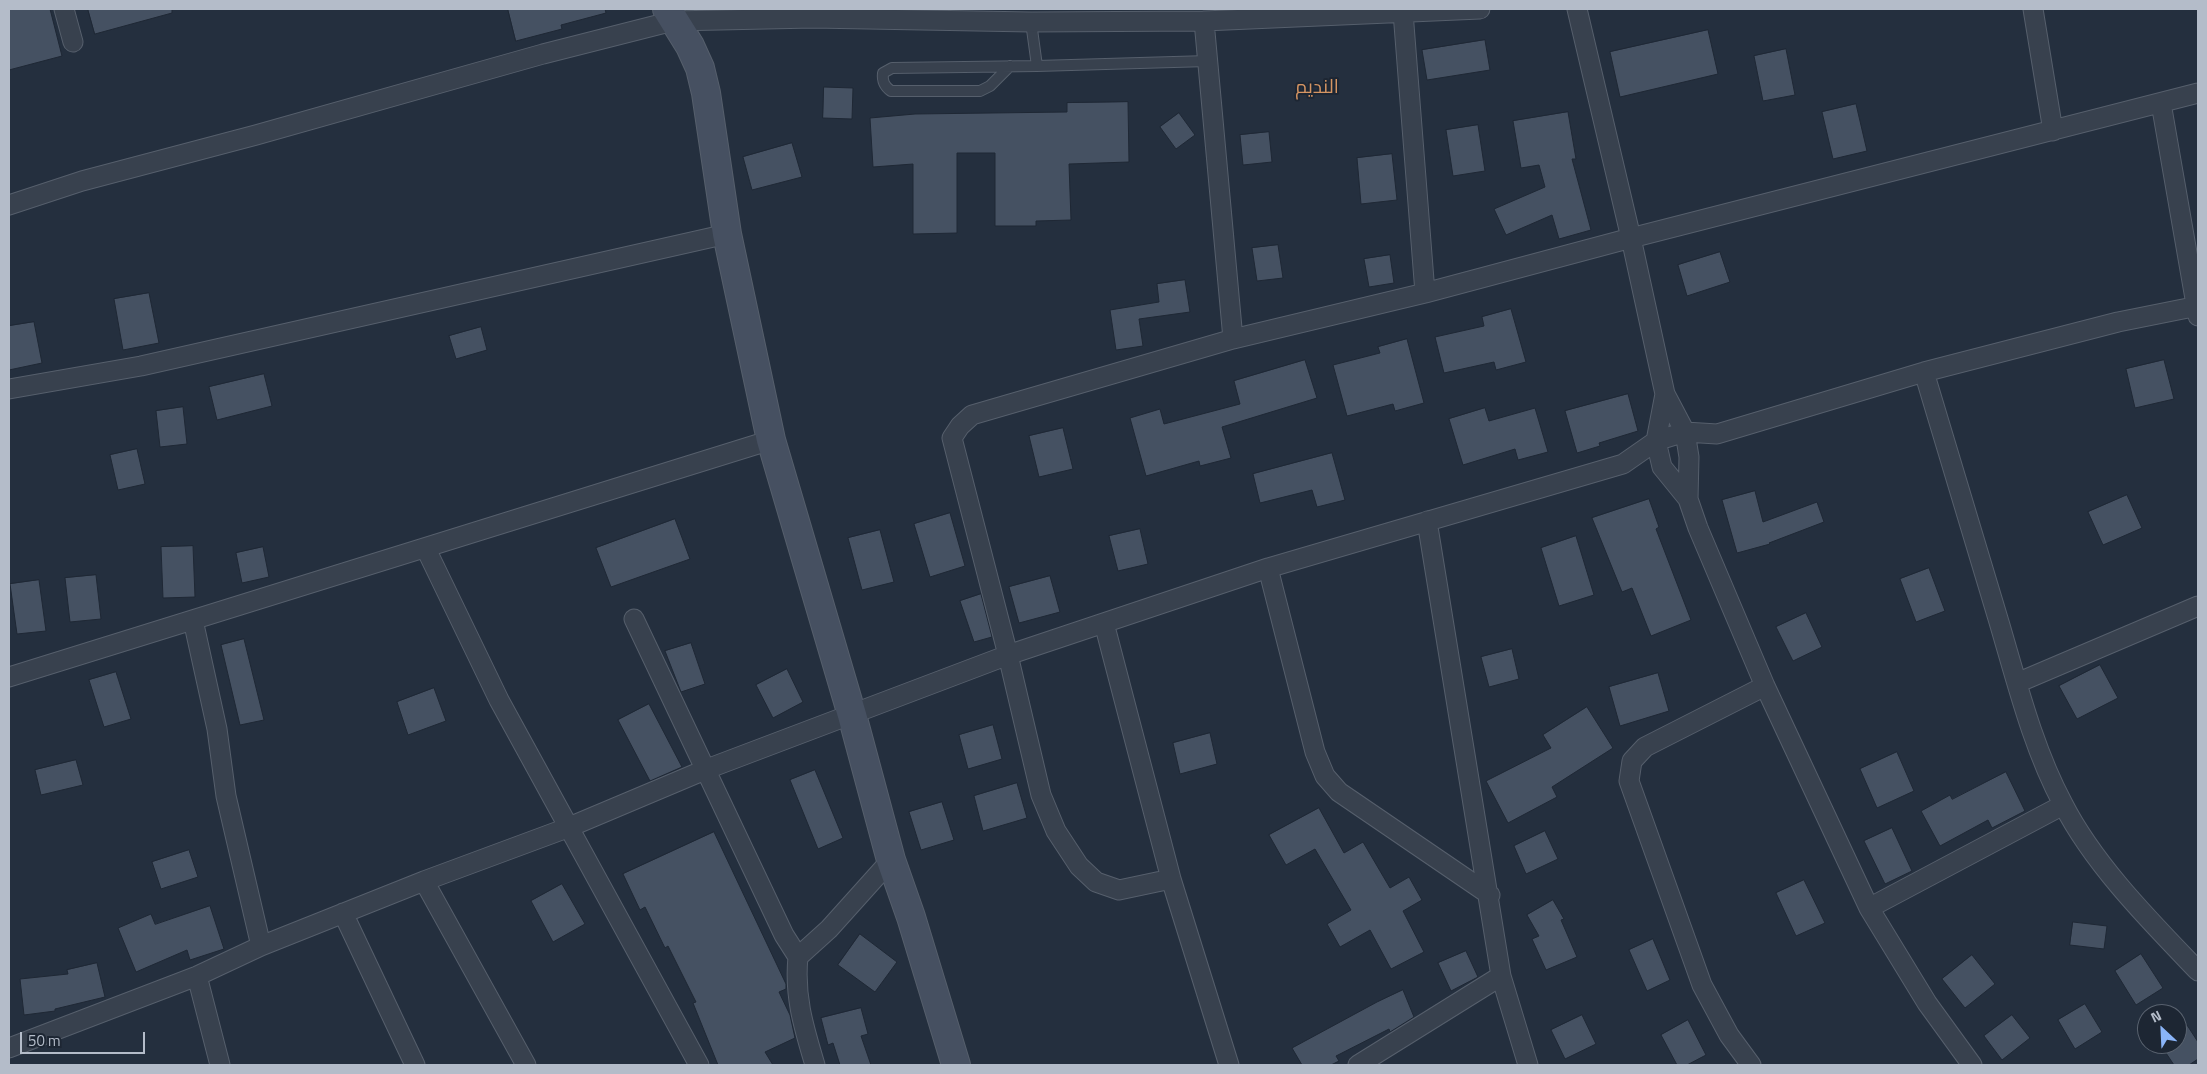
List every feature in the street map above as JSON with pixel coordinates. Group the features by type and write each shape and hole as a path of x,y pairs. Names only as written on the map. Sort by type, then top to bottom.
{"main road":[{"path":"670,15 690,46 700,68 706,93 726,234 771,440 852,715 891,860 911,916 956,1065"}],"street":[{"path":"64,9 73,42"},
{"path":"9,205 82,181 266,132 543,54 670,15 813,18 1030,15 1204,20 1480,9"},
{"path":"1577,9 1631,238 1665,394 1685,432 1689,457 1688,499"},
{"path":"2033,9 2053,131"},
{"path":"1403,12 1425,293"},
{"path":"1204,20 1233,338"},
{"path":"1172,879 1118,890 1096,882 1079,866 1056,831 1042,795 952,438 960,426 972,415 1233,338 1425,293 1631,238 2198,94"},
{"path":"9,1048 197,976 261,946 424,881 568,828 707,769 1008,655 1268,568 1623,464 1656,442 1685,432 1717,434 1924,372 2118,322 2197,309 2161,103"},
{"path":"9,389 141,366 726,234"},
{"path":"1924,372 2017,683 2040,750 2063,805 2098,858 2150,921 2198,972"},
{"path":"1665,394 1656,442 1662,467 1688,499 1698,528 1765,686 1869,908 1926,1003 1972,1065"},
{"path":"1623,464 1662,467 1689,457 1717,434"},
{"path":"9,677 426,549 771,440"},
{"path":"1427,521 1490,895 1501,976 1528,1065"},
{"path":"426,549 499,700 699,1065"},
{"path":"1268,568 1315,752 1325,776 1339,792 1490,895"},
{"path":"2017,683 2198,606"},
{"path":"634,619 707,769 784,935 798,957 796,975 799,1011 815,1065"},
{"path":"193,620 216,721 226,796 261,946"},
{"path":"1104,623 1172,879 1229,1065"},
{"path":"1751,1065 1729,1034 1702,985 1629,781 1632,761 1645,747 1765,686"},
{"path":"1869,908 2063,805"},
{"path":"798,957 829,929 891,860"},
{"path":"424,881 526,1065"},
{"path":"343,913 415,1065"},
{"path":"197,976 220,1065"},
{"path":"1358,1065 1501,976"}],"lane":[{"path":"1030,15 1037,66"},
{"path":"1010,66 990,86 972,92 891,91 885,87 882,80 883,73 892,68 1208,61"}],"building":[{"path":"9,9 50,9 62,56 9,70"},
{"path":"88,9 172,9 172,13 95,34"},
{"path":"508,9 605,9 606,13 561,25 562,29 516,41"},
{"path":"1708,30 1718,74 1620,97 1610,52"},
{"path":"1485,40 1490,70 1427,80 1422,50"},
{"path":"1786,49 1795,95 1763,101 1754,56"},
{"path":"824,87 853,88 852,119 823,118"},
{"path":"1128,102 1129,162 1069,164 1071,220 1036,221 1036,226 995,226 995,153 957,153 957,233 913,234 913,164 873,167 870,118 915,114 1067,112 1067,103"},
{"path":"1856,104 1867,151 1833,159 1822,112"},
{"path":"1568,112 1576,159 1572,159 1591,230 1559,239 1552,215 1506,235 1494,209 1545,187 1539,165 1521,168 1513,121"},
{"path":"1179,113 1195,135 1176,149 1160,127"},
{"path":"1478,125 1485,171 1453,176 1446,130"},
{"path":"1269,132 1272,162 1243,165 1240,135"},
{"path":"792,143 802,177 752,190 743,157"},
{"path":"1392,154 1397,200 1361,204 1357,158"},
{"path":"1278,245 1283,278 1257,281 1252,248"},
{"path":"1720,252 1730,282 1687,296 1678,265"},
{"path":"1390,255 1394,283 1369,287 1364,259"},
{"path":"1185,280 1190,312 1139,319 1143,346 1116,350 1110,310 1159,302 1157,284"},
{"path":"149,293 159,343 123,350 114,299"},
{"path":"1511,309 1526,362 1496,370 1494,362 1444,373 1435,337 1484,326 1482,317"},
{"path":"34,322 42,363 9,370 9,326"},
{"path":"481,327 487,350 456,359 449,336"},
{"path":"1407,339 1424,403 1395,411 1393,404 1347,416 1333,365 1380,353 1378,347"},
{"path":"1305,360 1317,398 1222,427 1231,458 1200,466 1199,461 1146,476 1130,418 1160,409 1164,424 1240,404 1234,381"},
{"path":"2164,360 2174,399 2135,408 2126,369"},
{"path":"264,374 272,406 217,420 209,387"},
{"path":"1628,394 1638,431 1599,443 1600,446 1577,453 1565,411"},
{"path":"183,407 187,444 160,447 156,411"},
{"path":"1485,408 1489,421 1535,408 1548,452 1518,460 1515,449 1463,465 1449,419"},
{"path":"1063,428 1073,469 1039,477 1029,436"},
{"path":"137,449 145,484 118,490 110,455"},
{"path":"1332,453 1345,500 1317,507 1312,490 1260,503 1253,474"},
{"path":"1755,491 1763,522 1817,502 1824,522 1770,544 1737,553 1722,500"},
{"path":"2127,495 2142,528 2103,545 2088,512"},
{"path":"1649,499 1659,527 1656,529 1691,620 1651,636 1632,588 1622,592 1592,518"},
{"path":"950,513 965,566 930,577 914,524"},
{"path":"675,519 690,559 611,587 596,548"},
{"path":"1140,529 1148,564 1118,571 1109,536"},
{"path":"880,530 894,582 862,590 848,538"},
{"path":"1576,536 1594,595 1559,606 1541,548"},
{"path":"193,546 195,597 163,598 161,547"},
{"path":"263,547 269,577 242,583 236,553"},
{"path":"1929,568 1945,611 1916,622 1900,579"},
{"path":"96,575 101,619 70,622 65,578"},
{"path":"1050,576 1060,612 1019,623 1009,587"},
{"path":"39,580 46,631 17,634 10,584"},
{"path":"981,594 992,637 974,642 960,601"},
{"path":"1806,613 1822,647 1793,661 1776,627"},
{"path":"244,639 264,720 240,725 221,645"},
{"path":"691,643 705,684 681,692 665,651"},
{"path":"1512,649 1519,679 1489,687 1481,657"},
{"path":"2100,665 2118,698 2077,719 2059,686"},
{"path":"787,669 803,702 773,718 756,685"},
{"path":"116,672 131,719 104,727 89,680"},
{"path":"1658,673 1669,711 1620,726 1609,687"},
{"path":"434,688 446,721 408,735 397,702"},
{"path":"649,704 682,767 650,781 618,720"},
{"path":"1587,707 1613,748 1552,787 1557,797 1508,823 1486,781 1551,748 1543,735"},
{"path":"993,725 1002,759 968,769 959,735"},
{"path":"1210,733 1217,764 1180,774 1173,743"},
{"path":"1897,752 1914,791 1877,808 1860,769"},
{"path":"76,760 83,785 41,795 35,770"},
{"path":"815,770 843,838 818,849 790,780"},
{"path":"2006,772 2025,811 1992,828 1988,820 1940,846 1921,811 1950,795 1952,799"},
{"path":"1017,783 1027,818 983,831 974,796"},
{"path":"942,802 954,840 921,850 909,812"},
{"path":"1319,808 1344,853 1363,842 1390,888 1409,877 1422,900 1403,911 1424,952 1391,969 1370,930 1340,947 1327,924 1351,910 1315,849 1286,865 1269,835"},
{"path":"1892,828 1912,871 1885,884 1864,841"},
{"path":"1545,831 1558,859 1526,874 1514,846"},
{"path":"714,832 786,984 786,989 779,992 790,1015 795,1038 765,1052 773,1065 718,1065 693,1003 696,1002 668,946 665,948 645,907 640,910 623,874"},
{"path":"189,850 198,877 161,889 152,862"},
{"path":"1804,880 1825,923 1796,936 1776,893"},
{"path":"562,884 585,924 553,942 531,901"},
{"path":"1553,900 1564,919 1561,920 1577,957 1546,970 1532,939 1539,936 1527,915"},
{"path":"210,906 224,949 190,960 187,950 136,972 118,928 151,914 155,924"},
{"path":"2073,922 2107,926 2104,949 2070,945"},
{"path":"860,934 897,962 875,992 838,965"},
{"path":"1653,939 1670,980 1647,991 1629,950"},
{"path":"1466,951 1478,977 1451,991 1438,963"},
{"path":"2141,954 2163,988 2136,1005 2115,971"},
{"path":"1972,955 1995,984 1965,1008 1942,979"},
{"path":"97,963 105,997 55,1009 55,1011 24,1015 20,979 68,974 67,970"},
{"path":"1403,990 1414,1017 1390,1032 1389,1029 1336,1056 1339,1061 1331,1065 1302,1065 1292,1048"},
{"path":"2085,1004 2102,1032 2075,1049 2058,1020"},
{"path":"861,1008 868,1034 861,1036 871,1065 840,1065 833,1043 828,1045 821,1018"},
{"path":"1582,1015 1596,1044 1565,1059 1551,1030"},
{"path":"2012,1015 2030,1038 2002,1060 1984,1036"},
{"path":"1688,1020 1706,1055 1687,1065 1677,1065 1661,1035"},
{"path":"2187,1025 2198,1042 2198,1059 2189,1065 2174,1065 2167,1054 2187,1054"}],"district":[{"name":"النديم","path":"1317,88"}]}
